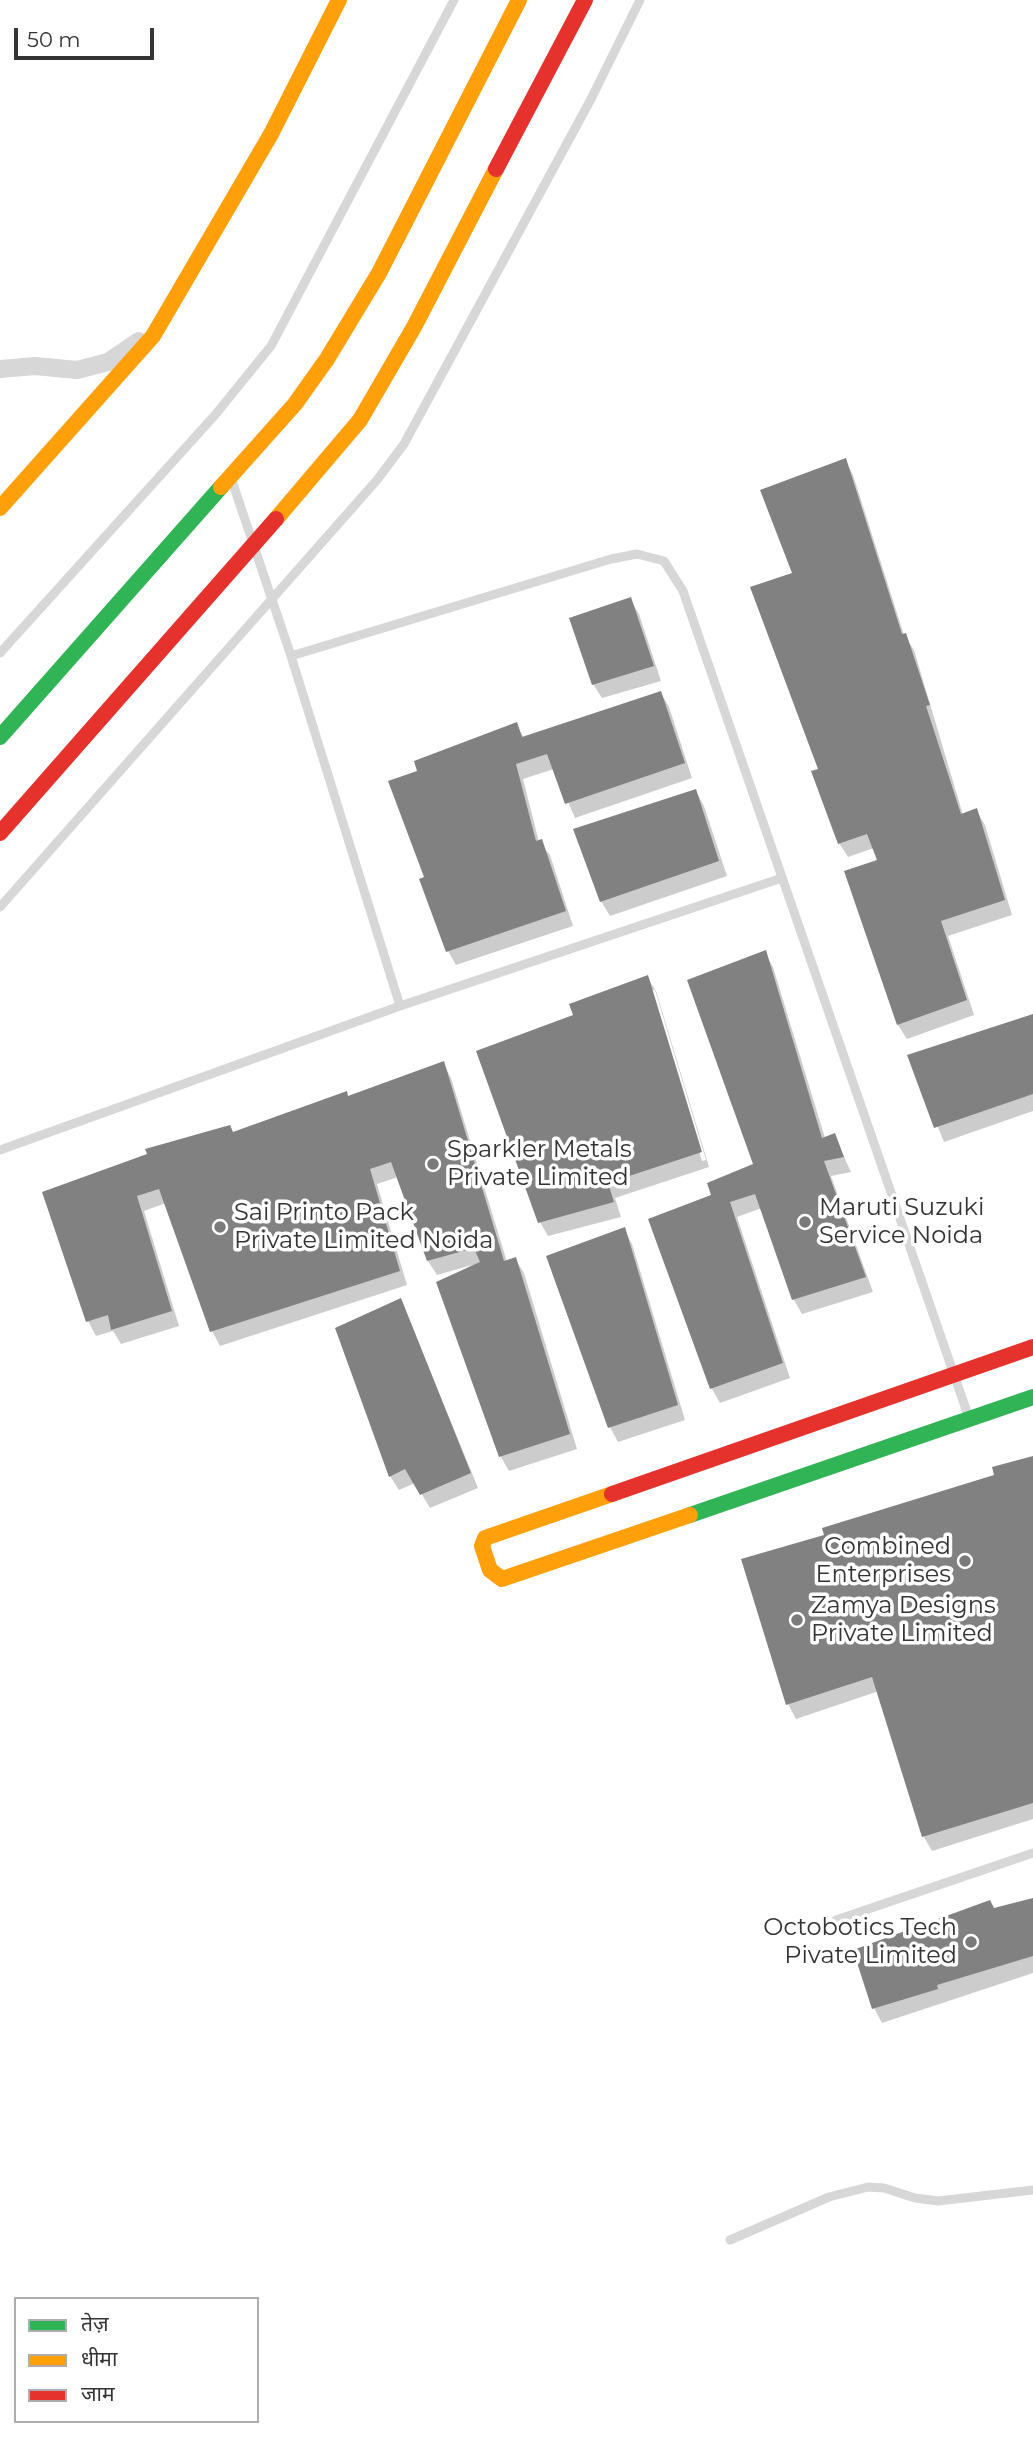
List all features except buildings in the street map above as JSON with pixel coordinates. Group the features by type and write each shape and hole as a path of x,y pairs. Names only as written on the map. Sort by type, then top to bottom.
{"street":[{"path":"0,508 139,354 161,322 271,134 339,0"},
{"path":"0,737 295,404 350,325 519,0"},
{"path":"0,833 252,548 360,420 585,0"},
{"path":"0,369 35,366 77,370 92,367 126,351 161,322"},
{"path":"1033,1347 485,1538 482,1546 490,1570 502,1579 1033,1397"}],"lane":[{"path":"0,653 215,415 271,346 454,0"},
{"path":"0,907 377,480 404,444 591,99 640,0"},
{"path":"231,477 252,548 291,656 400,1006"},
{"path":"291,656 611,559 637,554 664,561 683,591 956,1374 969,1419"},
{"path":"0,1150 400,1006 782,877"},
{"path":"836,1920 1033,1853"},
{"path":"730,2240 829,2197 868,2187 884,2188 915,2198 938,2201 1033,2190"}],"traffic: fast":[{"path":"0,737 221,487"},
{"path":"690,1515 1033,1397"}],"traffic: slow":[{"path":"0,508 153,336 271,134 339,0"},
{"path":"221,487 295,404 327,359 379,273 519,0"},
{"path":"276,519 360,420 414,327 496,169"},
{"path":"612,1494 485,1538 482,1546 490,1570 502,1579 690,1515"}],"traffic: jam":[{"path":"496,169 585,0"},
{"path":"0,833 276,519"},
{"path":"612,1494 1033,1347"}],"place":[{"name":"Sparkler Metals Private Limited","path":"433,1164"},
{"name":"Maruti Suzuki Service Noida","path":"805,1222"},
{"name":"Sai Printo Pack Private Limited Noida","path":"220,1227"},
{"name":"Combined Enterprises","path":"965,1561"},
{"name":"Zamya Designs Private Limited","path":"797,1620"},
{"name":"Octobotics Tech Pivate Limited","path":"971,1942"}]}
